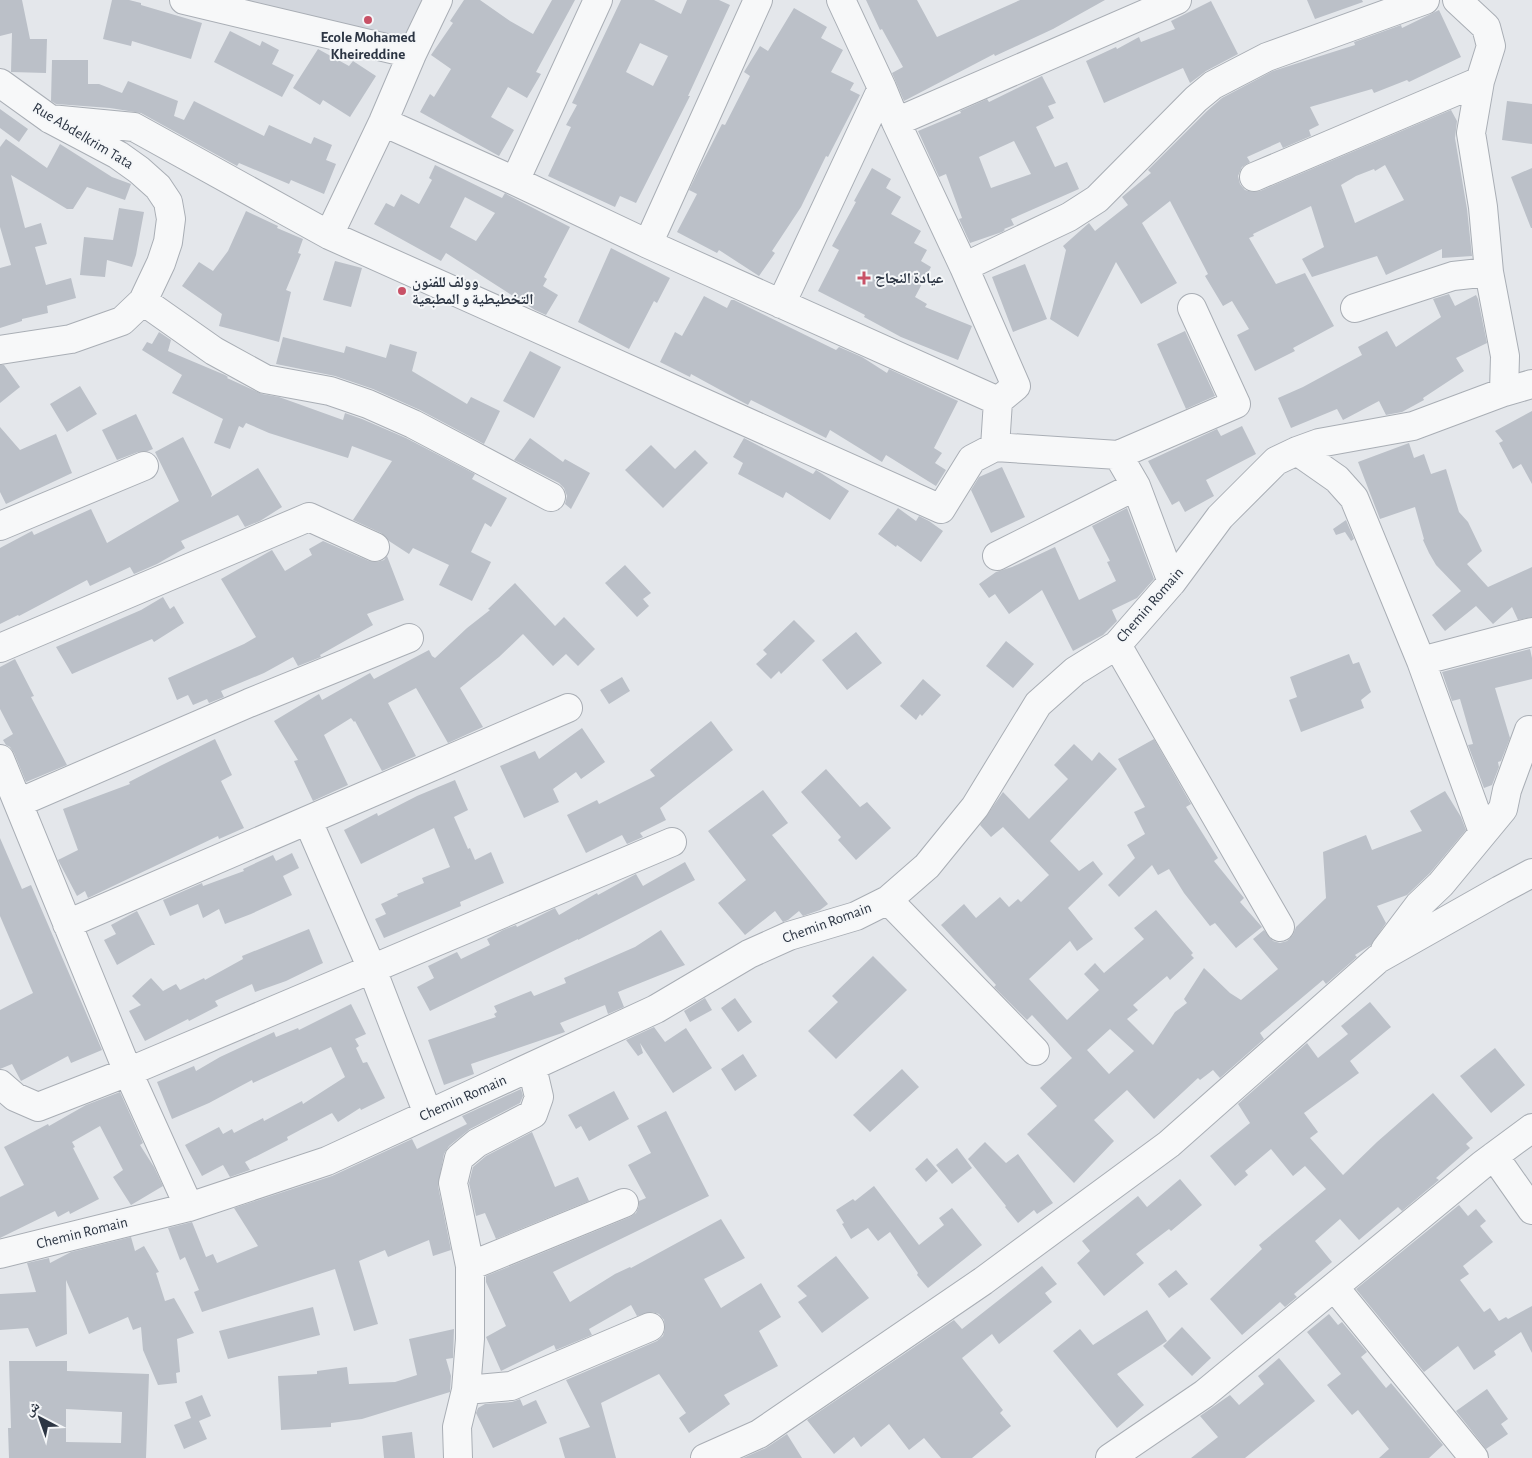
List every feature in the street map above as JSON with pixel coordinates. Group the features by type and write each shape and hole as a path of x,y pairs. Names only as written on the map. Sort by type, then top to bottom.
{"street":[{"path":"184,0 412,54"},
{"path":"329,235 438,0"},
{"path":"515,181 598,0"},
{"path":"648,244 758,0"},
{"path":"841,0 964,267 1016,386 998,401 995,447"},
{"path":"896,122 1177,0"},
{"path":"964,267 1069,217 1097,199 1196,99 1213,85 1267,56 1425,0"},
{"path":"1457,0 1486,27 1491,46 1480,81 1471,133 1483,207 1489,272 1505,356 1504,392"},
{"path":"1254,177 1480,81"},
{"name":"Rue Abdelkrim Tata","path":"0,83 50,119 118,156 139,170 158,187 168,202 171,219 168,242 161,263 143,301 122,322 71,339 0,350"},
{"path":"782,304 882,88"},
{"path":"50,119 134,127 329,235 941,508 972,459 995,447 1118,455 1236,404 1192,308"},
{"path":"383,122 515,181 648,244 998,401"},
{"path":"1355,308 1453,276 1489,272"},
{"path":"143,301 214,351 265,379 330,391 368,404 413,424 551,497"},
{"name":"Chemin Romain","path":"0,1254 189,1207 327,1162 656,1009 748,954 789,936 856,916 888,900 927,866 975,807 1038,704 1075,671 1116,645 1172,582 1220,517 1276,462 1297,451 1319,443 1412,426 1504,392 1532,384"},
{"path":"1297,451 1337,479 1354,498 1421,661 1483,832"},
{"path":"1118,455 1136,486 1172,582"},
{"path":"0,526 144,466"},
{"path":"997,556 1136,486"},
{"path":"0,648 308,517 375,547"},
{"path":"1421,661 1532,632"},
{"path":"10,795 240,707 409,638"},
{"path":"1116,645 1280,928"},
{"path":"67,924 568,708"},
{"path":"705,1458 758,1434 983,1281 1153,1155 1176,1137 1378,959 1419,905 1441,884 1504,809 1507,790 1529,730"},
{"path":"0,759 10,795 67,924 128,1072 189,1207"},
{"path":"308,821 372,969 428,1114"},
{"path":"0,1084 15,1097 38,1107 128,1072 672,842"},
{"path":"1378,959 1532,873"},
{"path":"888,900 1035,1051"},
{"path":"458,1458 457,1428 466,1390 470,1339 470,1266 453,1183 459,1158 477,1142 533,1114 539,1096 532,1067"},
{"path":"1110,1458 1141,1449 1204,1394 1494,1156 1532,1128"},
{"path":"1494,1156 1532,1210"},
{"path":"470,1266 624,1204"},
{"path":"1335,1288 1474,1458"},
{"path":"466,1390 511,1386 650,1327"}],"shaded area":[{"name":"Ecole Mohamed Kheireddine","path":"232,0 425,0 407,39"}],"building":[{"path":"0,0 22,0 30,39 47,39 46,73 11,72 12,33 0,36"},
{"path":"112,0 129,0 141,3 141,5 202,23 191,59 132,41 131,46 103,39"},
{"path":"464,0 480,0 533,34 552,0 575,0 536,72 541,74 527,98 508,87 491,117 514,130 499,156 420,112 430,94 434,97 451,69 431,55 453,23 450,21"},
{"path":"621,0 654,0 681,14 687,0 719,0 730,5 688,96 690,96 636,203 620,196 615,207 548,176 571,127 566,125 577,105 572,103","holes":["640,43 668,56 653,86 626,72"]},
{"path":"866,0 917,0 937,37 1020,0 1105,0 1053,29 995,56 994,54 904,101 892,73 903,67 882,29 880,30"},
{"path":"1307,0 1362,0 1363,2 1315,19"},
{"path":"1211,1 1238,54 1206,71 1190,83 1183,68 1104,103 1086,61 1116,47 1117,49 1139,37 1141,42 1175,29 1171,21"},
{"path":"794,8 827,27 821,38 843,50 831,72 854,83 850,90 860,95 828,157 826,156 801,207 772,251 775,253 759,276 719,250 717,253 677,232 697,194 689,190 722,124 725,125 750,76 744,72 760,46 768,51"},
{"path":"1439,10 1461,57 1409,82 1407,80 1374,93 1372,89 1310,107 1319,125 1309,130 1311,136 1283,148 1280,142 1247,157 1250,162 1242,167 1238,176 1240,184 1245,190 1260,191 1451,110 1457,121 1455,138 1467,209 1472,256 1442,258 1442,249 1386,275 1377,256 1312,277 1302,259 1324,247 1311,206 1253,234 1254,236 1249,238 1276,284 1305,273 1334,326 1293,348 1295,351 1255,371 1237,335 1249,329 1232,301 1223,306 1205,276 1208,274 1170,201 1142,223 1177,283 1141,304 1116,262 1078,337 1050,319 1066,250 1063,246 1089,223 1095,231 1128,205 1122,197 1151,173 1148,170 1222,98 1273,71 1355,45 1354,42 1401,25 1402,28","holes":["1385,165 1404,200 1355,223 1341,185 1356,176 1374,169 1375,171"]},
{"path":"230,31 260,46 262,41 279,50 272,64 294,75 282,97 214,62"},
{"path":"318,49 349,66 353,61 376,76 350,117 323,100 320,105 293,88"},
{"path":"52,60 88,60 88,84 99,84 122,93 128,81 178,101 174,116 184,120 194,101 264,136 269,125 311,144 314,137 332,145 326,160 336,164 324,194 291,180 289,184 239,163 237,166 141,113 110,108 56,104 51,101"},
{"path":"1042,76 1056,103 1048,106 1054,118 1036,127 1055,167 1067,162 1079,189 1011,219 1014,225 1004,229 1002,232 970,243 959,219 962,218 946,174 939,177 918,131 961,113 960,111 987,99 989,102","holes":["1014,141 1031,174 991,188 979,157"]},
{"path":"1507,101 1532,104 1532,144 1502,140"},
{"path":"0,109 28,129 19,142 0,128"},
{"path":"6,139 47,168 60,144 112,177 131,184 125,200 87,187 73,209 67,209 11,175 25,228 41,223 47,244 35,247 46,285 71,278 76,298 47,306 48,313 22,319 22,321 0,328 0,268 11,265 0,227 0,147"},
{"path":"435,165 502,198 505,193 570,227 544,277 547,279 543,286 558,295 546,315 535,310 446,253 441,261 374,224 386,203 394,207 401,194 419,204 432,180 429,178","holes":["465,197 495,213 476,241 450,227"]},
{"path":"872,168 891,179 886,188 901,197 891,214 921,231 914,243 927,250 921,261 931,267 915,297 927,304 925,307 972,326 958,360 901,337 864,317 865,315 818,291 839,250 832,246"},
{"path":"1532,168 1532,228 1531,228 1511,177"},
{"path":"119,208 144,212 132,267 107,260 105,277 80,275 84,237 113,240"},
{"path":"246,211 278,226 277,228 303,239 298,253 301,254 286,290 291,292 279,342 219,326 222,314 182,286 199,262 213,271 228,251"},
{"path":"611,248 670,278 657,303 654,301 629,349 578,322"},
{"path":"335,261 362,268 351,307 323,300"},
{"path":"1025,264 1047,319 1013,332 992,277"},
{"path":"1449,294 1455,306 1476,295 1487,343 1456,358 1464,371 1423,398 1424,400 1402,412 1386,415 1379,401 1343,420 1337,409 1291,428 1278,398 1303,387 1362,355 1358,347 1387,331 1396,347 1441,317 1433,299"},
{"path":"704,296 727,308 731,300 734,300 836,350 839,347 862,357 887,373 889,369 958,401 934,448 942,453 935,463 946,470 936,486 886,455 882,462 830,430 826,438 751,400 748,405 691,374 690,377 660,362 675,332 682,336"},
{"path":"1185,331 1215,396 1186,409 1157,344"},
{"path":"159,332 171,340 168,351 225,375 227,378 262,394 279,397 343,420 345,413 406,438 475,474 472,479 507,498 491,527 485,523 471,552 491,562 472,601 439,585 449,565 413,548 409,554 389,541 381,533 353,520 392,461 352,446 348,458 269,433 246,423 243,428 239,426 230,449 214,443 223,419 172,393 182,375 142,350 147,342 152,344"},
{"path":"283,337 344,353 346,346 386,358 390,344 417,352 412,371 467,404 471,397 500,411 484,444 420,410 373,389 335,376 276,364"},
{"path":"530,351 561,367 534,418 503,401"},
{"path":"0,365 4,365 20,387 0,403"},
{"path":"80,386 97,414 67,432 50,404"},
{"path":"1532,411 1532,484 1521,464 1513,469 1499,443 1503,441 1495,431"},
{"path":"136,414 153,449 138,452 117,460 102,430"},
{"path":"1242,426 1256,454 1206,480 1214,496 1185,512 1179,501 1172,505 1148,461 1217,429 1221,436"},
{"path":"0,427 20,450 56,434 72,473 6,504 0,492"},
{"path":"183,437 212,494 211,497 258,468 282,507 260,521 245,527 238,515 181,541 185,548 157,564 134,574 130,567 90,586 87,580 0,624 0,548 32,531 34,535 91,509 107,543 179,501 155,452"},
{"path":"530,438 563,462 565,459 590,473 571,509 565,504 567,496 564,488 559,483 514,460"},
{"path":"744,438 813,474 816,470 849,491 830,520 786,492 783,498 738,474 743,463 733,457"},
{"path":"1409,443 1414,458 1424,454 1431,474 1446,469 1459,512 1468,522 1482,551 1467,564 1488,587 1532,567 1532,617 1518,620 1512,607 1493,624 1476,606 1445,631 1432,615 1461,591 1436,565 1429,553 1423,540 1415,507 1380,519 1358,462"},
{"path":"651,445 675,469 695,450 708,463 663,508 625,470"},
{"path":"1002,467 1025,517 991,533 971,490 979,477"},
{"path":"898,508 916,521 919,516 943,531 921,562 878,534"},
{"path":"1127,508 1154,579 1137,598 1112,610 1117,621 1103,635 1073,651 1042,590 1009,614 995,594 989,598 979,584 996,572 1012,567 1055,547 1079,600 1116,581 1107,562 1110,561 1092,526"},
{"path":"1346,520 1354,539 1351,541 1345,532 1336,535 1333,529"},
{"path":"323,541 369,561 377,562 384,560 387,556 404,600 367,614 373,625 320,655 321,657 298,666 293,657 264,673 221,691 224,697 209,703 207,699 193,705 188,695 177,700 168,678 256,637 221,579 272,550 285,571 312,555 309,549"},
{"path":"625,565 651,593 643,599 649,606 637,617 605,583"},
{"path":"515,583 555,626 564,617 595,649 578,666 566,654 553,666 523,634 499,657 460,688 483,727 448,743 416,688 388,703 416,756 382,771 355,721 351,718 324,735 348,785 313,801 294,761 298,760 274,721 319,694 322,700 370,673 374,679 429,650 435,658 467,628 490,610 488,609"},
{"path":"163,597 170,609 174,606 184,623 154,642 152,639 72,674 56,647 141,610"},
{"path":"794,620 815,641 781,674 779,671 771,679 756,664 767,654 763,650"},
{"path":"856,632 882,663 847,690 822,660"},
{"path":"1006,641 1034,664 1013,688 986,666"},
{"path":"1530,649 1532,679 1495,688 1510,738 1501,761 1498,762 1499,767 1492,785 1484,788 1468,745 1473,744 1460,699 1452,701 1442,672"},
{"path":"1349,654 1353,664 1359,662 1371,692 1361,700 1364,708 1301,732 1289,700 1297,697 1290,677"},
{"path":"15,659 34,696 31,697 67,765 26,782 14,753 3,740 13,734 0,709 0,667"},
{"path":"622,677 630,691 609,704 600,690"},
{"path":"923,679 941,695 916,720 900,706"},
{"path":"711,721 733,750 660,808 666,820 640,833 643,837 627,844 622,835 586,853 567,815 597,800 599,804 655,776 650,770"},
{"path":"582,728 605,762 581,779 576,772 553,789 559,802 524,818 500,766 535,751 539,759"},
{"path":"215,739 232,775 221,781 244,828 219,839 218,836 88,898 85,891 77,896 58,860 78,850 63,809 130,784 129,782"},
{"path":"1154,739 1191,804 1186,807 1218,858 1214,861 1244,898 1240,902 1262,927 1236,948 1215,923 1210,926 1184,893 1169,869 1158,875 1152,865 1119,897 1108,885 1135,858 1127,845 1145,834 1134,812 1145,807 1118,759"},
{"path":"1074,744 1092,761 1099,752 1117,769 1050,841 1079,871 1093,861 1103,874 1068,908 1093,939 1077,951 1070,941 1029,979 1067,1020 1099,990 1084,974 1095,963 1104,973 1144,939 1134,928 1156,910 1193,953 1191,955 1194,958 1170,980 1167,976 1133,1005 1138,1010 1127,1019 1153,1045 1175,1012 1187,1003 1184,999 1204,968 1230,993 1241,1000 1278,969 1253,939 1264,930 1273,941 1280,943 1287,941 1293,935 1296,927 1326,898 1323,852 1366,835 1372,850 1422,831 1410,811 1445,791 1461,817 1466,830 1430,873 1407,895 1377,906 1386,923 1371,945 1355,955 1357,957 1326,984 1323,980 1260,1033 1264,1039 1220,1078 1213,1070 1200,1080 1198,1078 1154,1119 1127,1090 1094,1120 1114,1141 1074,1183 1027,1134 1057,1106 1040,1088 1072,1058 1032,1015 1027,1020 994,987 996,985 941,925 964,904 976,918 1000,897 1009,907 1018,899 1021,902 1049,875 1003,827 991,837 980,825 1003,792 1029,819 1068,779 1054,765","holes":["1110,1029 1134,1051 1109,1074 1087,1050"]},
{"path":"826,769 860,807 867,802 891,828 856,860 838,840 841,837 801,792"},
{"path":"455,780 468,810 454,817 468,849 470,848 475,860 491,852 504,883 460,902 461,906 384,938 375,919 386,914 381,904 398,896 397,894 424,883 422,878 450,867 434,828 361,864 344,830 377,813 378,816 417,796"},
{"path":"763,790 788,823 772,835 828,904 820,910 803,916 799,911 783,922 775,911 745,935 718,903 746,880 708,831"},
{"path":"0,838 22,889 31,885 102,1050 71,1063 68,1056 21,1081 12,1064 0,1069 0,1010 33,993 0,916"},
{"path":"292,853 299,868 283,876 292,895 225,924 219,909 203,918 198,904 170,916 163,900 202,883 203,886 244,871 243,869 273,855 276,861"},
{"path":"685,862 695,880 578,940 430,1011 417,987 434,978 428,966 457,952 461,959 490,945 487,939 503,930 516,925 517,927 555,908 559,915 597,893 598,895 636,874 643,886"},
{"path":"137,911 155,945 117,965 104,940 116,934 111,925"},
{"path":"309,929 323,963 286,981 255,992 252,984 215,1001 218,1006 145,1041 129,1011 141,1005 132,996 151,978 163,991 176,984 180,990 204,978 205,980 243,959 242,956"},
{"path":"661,930 685,965 618,992 624,1007 608,1014 605,1005 560,1023 565,1032 471,1064 474,1074 444,1085 428,1040 496,1017 494,1014 497,1012 494,1006 531,991 534,996 566,983 564,978 635,947"},
{"path":"873,956 907,990 836,1059 808,1031 838,1002 832,996"},
{"path":"705,998 712,1010 690,1022 684,1011"},
{"path":"735,998 752,1022 738,1032 721,1008"},
{"path":"1370,1002 1391,1027 1350,1061 1359,1073 1304,1113 1318,1132 1310,1138 1343,1175 1433,1093 1473,1138 1466,1144 1470,1148 1436,1178 1439,1180 1402,1211 1398,1207 1359,1240 1340,1219 1315,1241 1332,1262 1294,1294 1297,1297 1285,1307 1280,1302 1242,1335 1210,1299 1262,1249 1259,1245 1326,1189 1305,1166 1293,1176 1271,1149 1245,1171 1248,1175 1235,1186 1210,1156 1250,1123 1238,1104 1307,1043 1318,1058 1348,1034 1341,1026"},
{"path":"351,1004 366,1034 355,1039 359,1046 356,1048 363,1063 367,1062 385,1098 361,1110 360,1108 338,1122 332,1113 287,1137 288,1140 245,1162 250,1170 230,1177 223,1165 202,1176 185,1145 219,1127 223,1134 232,1129 234,1133 263,1118 264,1121 302,1101 303,1104 345,1077 331,1047 253,1083 252,1080 209,1103 172,1119 157,1082 194,1066 196,1071 220,1057 274,1032 276,1037 298,1028 299,1030"},
{"path":"654,1027 665,1042 686,1028 712,1068 673,1093 640,1043 643,1053 638,1056 626,1040"},
{"path":"1495,1048 1525,1085 1491,1113 1460,1076"},
{"path":"743,1054 757,1076 735,1091 721,1069"},
{"path":"902,1069 919,1087 870,1132 853,1115"},
{"path":"521,1089 523,1096 520,1103 470,1129 449,1146 444,1154 438,1186 451,1250 433,1256 429,1240 388,1257 385,1250 359,1261 378,1324 354,1331 335,1269 202,1312 194,1292 199,1290 185,1257 180,1260 168,1228 192,1222 206,1257 213,1254 217,1263 258,1246 234,1208 332,1176 412,1139 417,1149 467,1124 462,1116"},
{"path":"614,1091 629,1119 589,1141 581,1126 576,1129 568,1115"},
{"path":"120,1092 143,1143 140,1145 163,1186 131,1205 113,1177 123,1170 100,1126 72,1142 75,1147 73,1148 99,1199 70,1214 69,1211 58,1217 55,1211 0,1238 0,1197 24,1185 4,1147 48,1124 49,1126 86,1105"},
{"path":"666,1111 709,1196 553,1272 570,1302 615,1274 631,1268 721,1219 745,1258 704,1279 721,1308 761,1283 781,1317 759,1331 778,1366 724,1395 730,1404 689,1433 679,1418 686,1413 659,1374 601,1403 616,1458 565,1458 559,1438 590,1427 566,1380 657,1341 663,1336 665,1329 664,1320 659,1314 652,1312 637,1316 631,1305 589,1329 592,1335 556,1350 554,1345 501,1371 486,1337 506,1326 486,1282 486,1276 636,1213 639,1201 646,1198 628,1165 651,1153 637,1126"},
{"path":"532,1132 555,1187 578,1177 589,1201 496,1239 485,1213 476,1216 469,1183 473,1167 486,1156"},
{"path":"985,1142 1006,1163 1018,1154 1053,1203 1037,1214 1034,1210 1018,1223 968,1159"},
{"path":"957,1148 972,1168 952,1184 936,1165"},
{"path":"927,1158 938,1171 926,1182 915,1169"},
{"path":"1180,1179 1202,1205 1171,1231 1169,1229 1136,1254 1144,1263 1104,1296 1077,1263 1090,1251 1082,1241 1138,1196 1147,1207"},
{"path":"874,1186 919,1245 944,1225 939,1218 952,1208 982,1245 928,1288 917,1275 918,1273 890,1232 878,1241 868,1228 851,1239 842,1224 844,1223 836,1210 853,1199 855,1201"},
{"path":"1459,1205 1468,1216 1476,1209 1486,1221 1480,1226 1493,1242 1463,1266 1469,1274 1460,1280 1484,1312 1490,1308 1499,1321 1506,1317 1508,1319 1532,1306 1532,1353 1521,1332 1494,1351 1496,1355 1474,1370 1458,1346 1424,1372 1356,1289"},
{"path":"131,1237 135,1251 144,1246 159,1272 156,1273 165,1301 174,1298 194,1333 177,1339 180,1372 176,1373 177,1383 158,1385 143,1350 141,1327 133,1330 128,1317 89,1334 66,1280 67,1334 36,1347 28,1328 0,1330 0,1294 36,1292 27,1263 49,1258 50,1263 71,1252"},
{"path":"836,1256 869,1298 822,1333 798,1302 807,1296 797,1286"},
{"path":"1042,1266 1057,1284 1045,1293 1052,1302 999,1344 992,1334 962,1358 1003,1410 1000,1413 1011,1426 972,1458 941,1458 924,1438 909,1450 889,1424 861,1447 854,1437 834,1454 807,1420 954,1320 962,1329"},
{"path":"1176,1270 1188,1284 1169,1298 1158,1284"},
{"path":"313,1307 320,1335 228,1359 219,1331"},
{"path":"1147,1310 1167,1341 1117,1374 1144,1405 1117,1428 1053,1351 1080,1329 1093,1345"},
{"path":"1329,1314 1338,1325 1342,1322 1367,1352 1361,1357 1386,1388 1391,1383 1443,1445 1429,1458 1379,1458 1389,1449 1358,1410 1352,1415 1327,1385 1341,1374 1307,1332"},
{"path":"1182,1327 1211,1358 1192,1376 1163,1346"},
{"path":"454,1329 453,1358 446,1359 451,1376 450,1392 362,1419 331,1423 331,1427 281,1430 278,1376 317,1374 317,1371 347,1367 349,1384 395,1382 417,1375 409,1339"},
{"path":"1279,1358 1315,1401 1245,1458 1191,1458 1218,1437 1200,1416 1230,1395 1239,1405 1264,1384 1258,1376"},
{"path":"9,1361 67,1361 67,1371 149,1374 146,1458 9,1458 8,1428 11,1428","holes":["66,1409 122,1412 121,1443 66,1442"]},
{"path":"1487,1389 1508,1419 1501,1424 1508,1434 1486,1449 1456,1411"},
{"path":"202,1395 211,1416 199,1421 207,1439 184,1449 174,1425 191,1418 185,1402"},
{"path":"520,1399 523,1406 536,1400 547,1423 493,1448 476,1413 478,1408 485,1404 512,1402"},
{"path":"412,1432 415,1458 384,1458 382,1436"},
{"path":"787,1434 802,1458 743,1458 766,1448"}],"place":[{"name":"Ecole Mohamed Kheireddine","path":"368,20"},
{"name":"عيادة النجاح","path":"864,278"},
{"name":"وولف للفنون التخطيطية و المطبعية","path":"402,291"}]}
